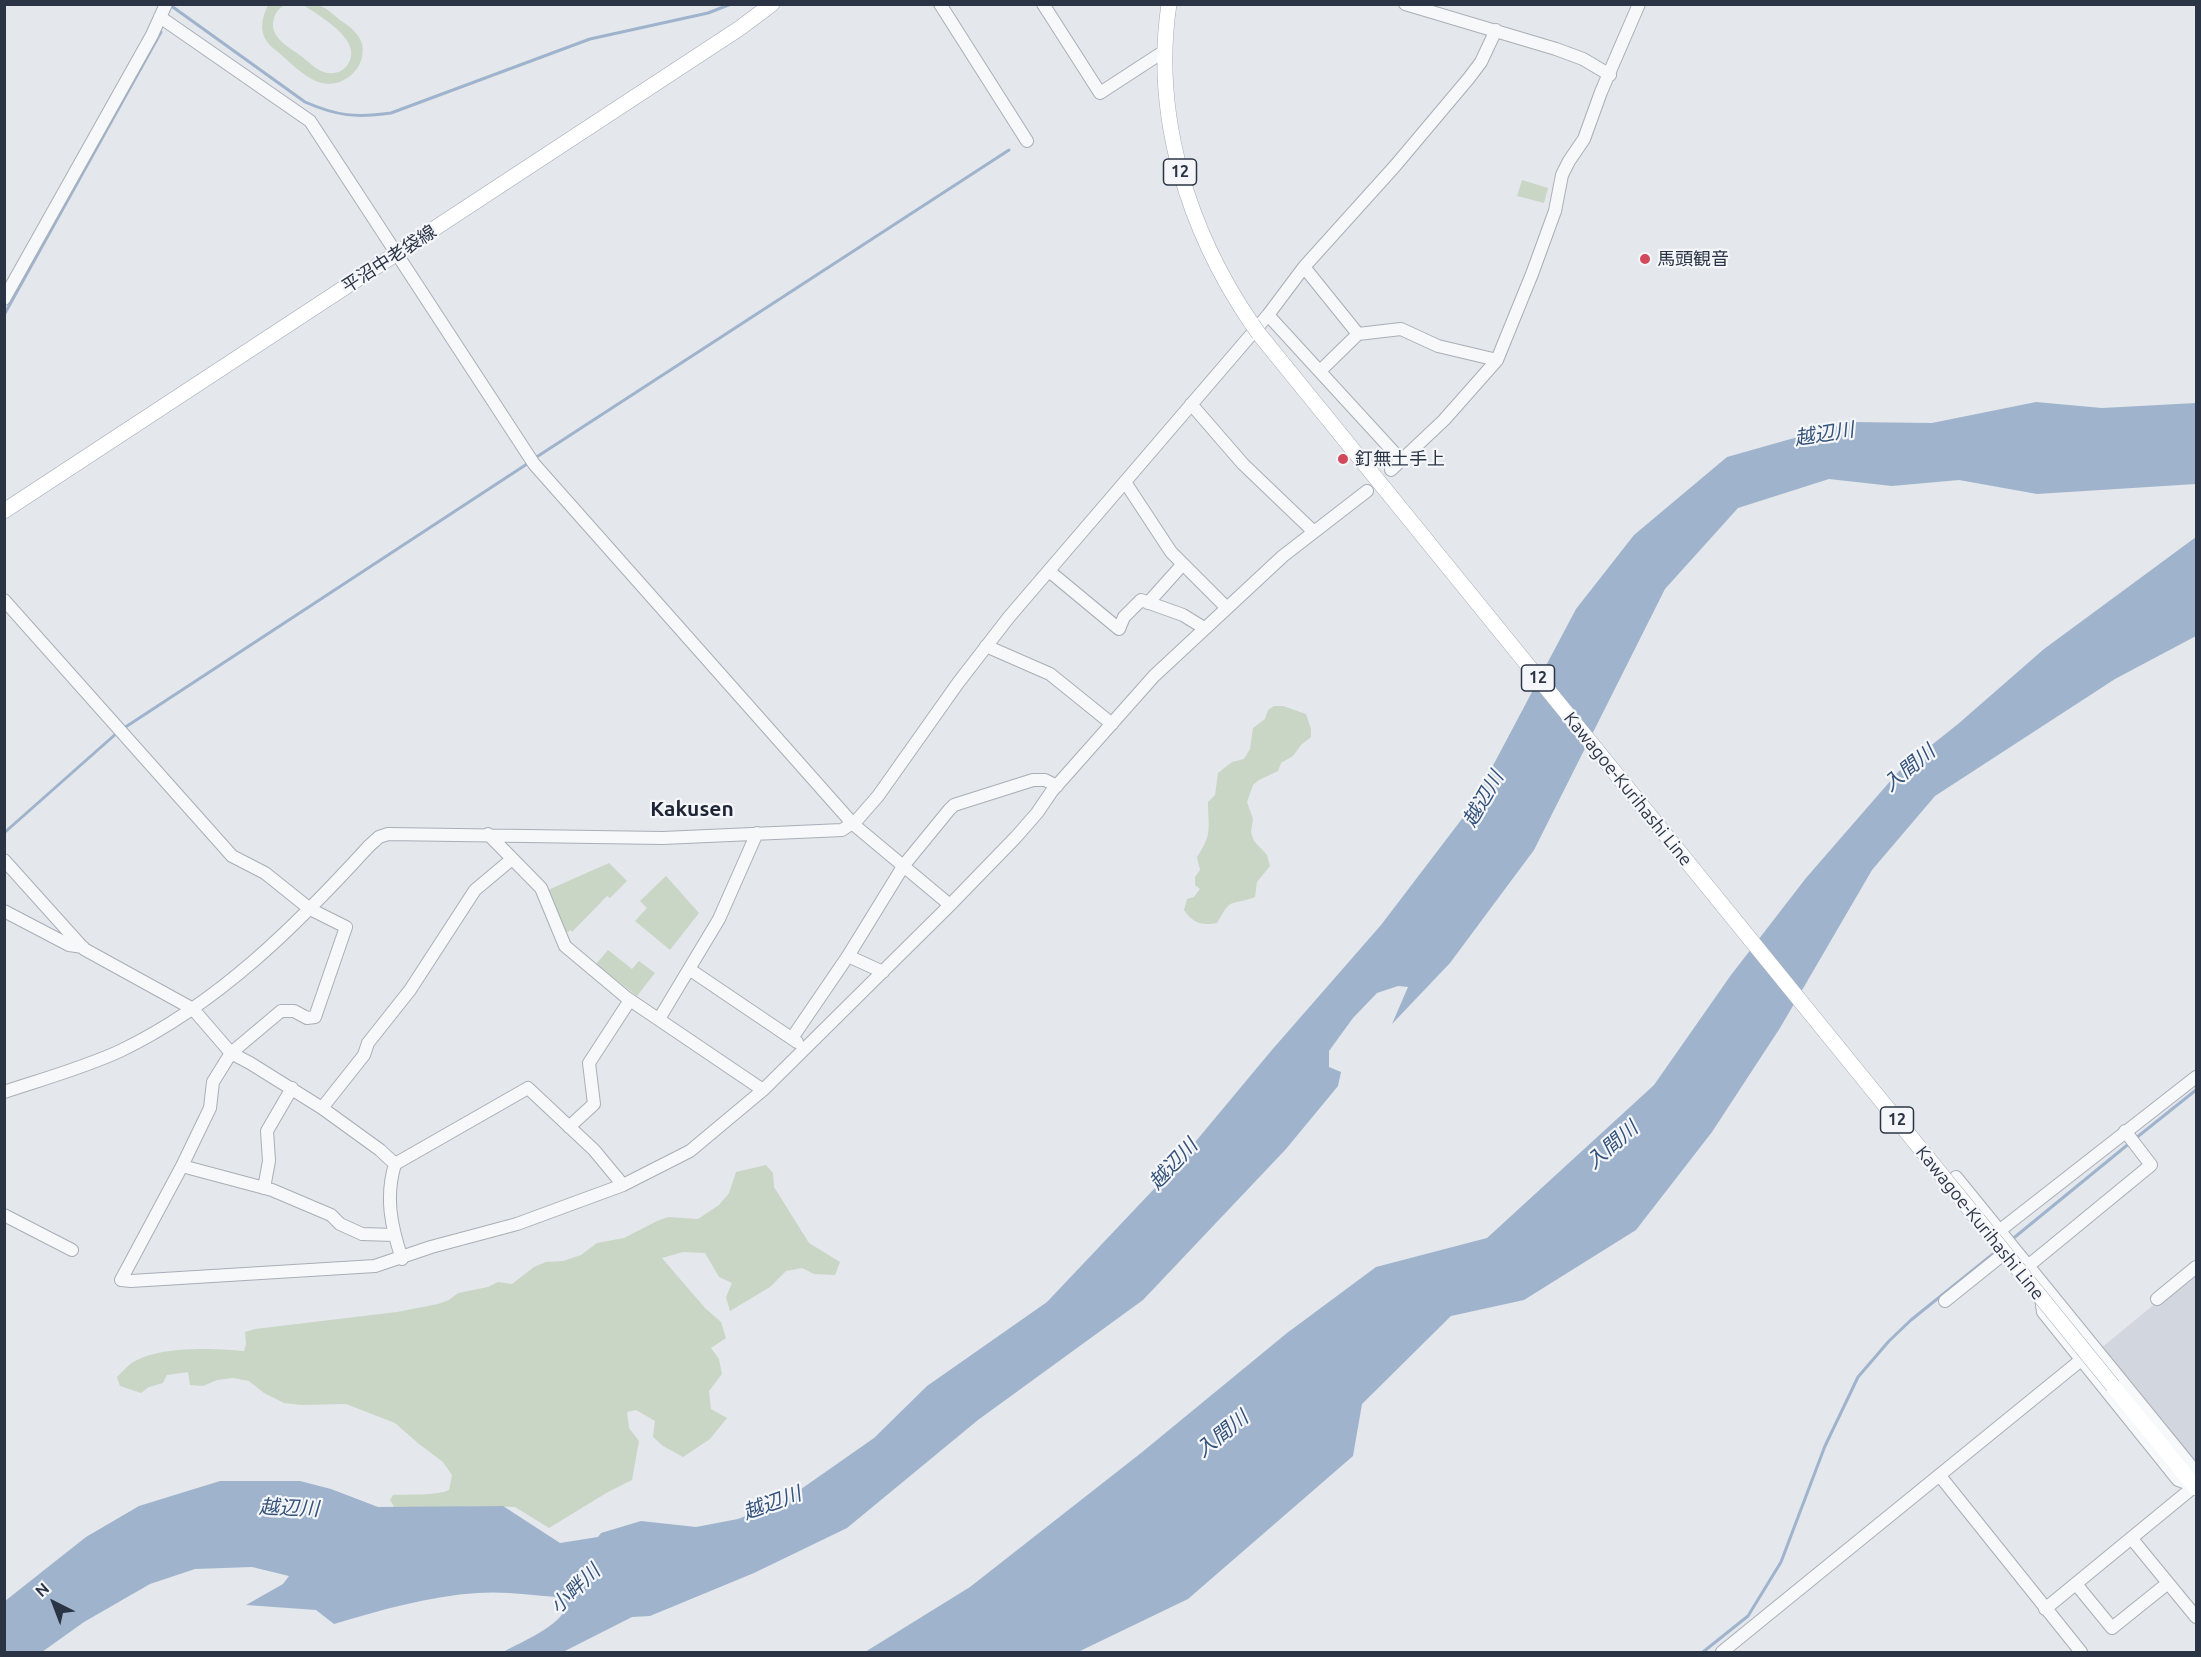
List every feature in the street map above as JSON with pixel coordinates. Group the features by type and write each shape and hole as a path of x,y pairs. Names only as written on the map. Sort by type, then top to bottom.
{"main road":[{"name":"平沼中老袋線","path":"4,512 731,34 772,4"},
{"name":"Kawagoe-Kurihashi Line","path":"1169,4 1166,50 1169,110 1181,177 1216,266 1256,329 2196,1487"}],"street":[{"path":"4,300 166,4"},
{"path":"939,4 1027,141"},
{"path":"1043,4 1100,93 1166,50"},
{"path":"1405,4 1426,7 1556,49 1583,59 1610,75"},
{"path":"1391,470 1444,420 1497,360 1555,211 1562,175 1584,139 1597,102 1639,4"},
{"path":"160,17 310,121 534,464 853,824 950,905"},
{"path":"4,1092 106,1057 193,1009 256,958 310,909 379,837 388,834 663,838 842,830 853,824 878,796 986,646 1268,315 1304,267 1395,166 1469,78 1481,62 1496,30"},
{"path":"1304,267 1358,334"},
{"path":"1268,315 1401,460"},
{"path":"1320,371 1358,334 1401,329 1438,346 1497,360"},
{"path":"1191,404 1243,464 1314,532"},
{"path":"1125,482 1171,552 1226,607"},
{"path":"4,600 232,856 265,873 310,909 346,927 315,1017 307,1018 294,1011 281,1011 231,1053 213,1082 210,1108 182,1166 121,1280 375,1266 431,1247 517,1224 623,1185 690,1151 763,1090 950,905 1016,837 1056,786 1154,676 1283,556 1367,491"},
{"path":"1148,603 1183,564"},
{"path":"1049,571 1119,629 1124,616 1140,600 1183,615 1204,628"},
{"path":"986,646 1050,674 1112,724"},
{"path":"792,1038 848,956 904,865 954,806 1033,780 1045,780 1056,786"},
{"path":"658,1019 719,919 757,833"},
{"path":"488,834 541,888 565,946 630,1000 763,1090"},
{"path":"322,1108 364,1055 368,1043 410,990 475,890 512,859"},
{"path":"4,860 82,947 193,1009 231,1053 322,1108 380,1150 395,1164"},
{"path":"4,911 69,945 82,947"},
{"path":"848,956 883,972"},
{"path":"689,969 806,1047"},
{"path":"570,1127 594,1104 589,1063 630,1000"},
{"path":"1999,1231 2196,1077"},
{"path":"264,1188 269,1161 267,1131 292,1088"},
{"path":"402,1258 394,1235 389,1201 395,1164 528,1088 594,1150 623,1185"},
{"path":"2028,1266 2151,1165 2125,1131"},
{"path":"182,1166 264,1188 331,1215 340,1224 362,1233 394,1235"},
{"path":"1956,1177 2195,1471 2196,1487"},
{"path":"4,1215 72,1251"},
{"path":"1945,1301 2012,1247"},
{"path":"2157,1299 2196,1267"},
{"path":"2043,1283 2041,1303 2043,1312 2178,1480 2196,1487"},
{"path":"1722,1653 2081,1360"},
{"path":"1940,1476 2080,1653"},
{"path":"2044,1609 2196,1487"},
{"path":"2132,1539 2196,1617"},
{"path":"2076,1584 2112,1628 2168,1582"}],"shaded area":[{"path":"2196,1270 2196,1468 2100,1349"}],"green space":[{"path":"268,5 285,5 277,12 273,25 281,41 317,69 334,73 342,70 348,64 351,55 350,47 338,30 303,5 315,5 327,9 353,30 361,40 363,53 357,69 344,80 336,83 318,82 306,76 265,39 262,23"},
{"path":"1522,180 1548,188 1544,203 1517,196"},
{"path":"1274,706 1283,706 1306,714 1311,737 1293,756 1281,763 1278,771 1253,785 1247,802 1253,819 1251,832 1254,841 1267,855 1270,866 1257,882 1255,897 1229,905 1217,923 1198,923 1184,910 1187,899 1194,897 1200,889 1195,885 1195,877 1200,870 1197,857 1208,836 1208,802 1215,795 1218,773 1232,762 1244,759 1250,749 1253,728 1265,719 1268,710"},
{"path":"609,863 627,881 610,898 607,896 572,932 571,930 566,933 548,890"},
{"path":"666,876 699,913 670,950 635,921 647,908 640,901"},
{"path":"608,950 632,969 639,961 655,973 637,996 596,964"},
{"path":"766,1165 773,1173 774,1187 809,1243 840,1262 835,1275 814,1274 802,1268 786,1271 770,1287 730,1311 726,1297 732,1283 719,1277 705,1253 683,1252 662,1258 705,1308 721,1322 726,1338 711,1348 719,1359 722,1374 709,1391 711,1409 727,1418 710,1439 683,1457 663,1446 653,1437 655,1421 636,1410 627,1412 629,1428 639,1441 632,1480 549,1528 515,1507 470,1506 399,1515 390,1500 393,1495 444,1492 449,1490 452,1475 443,1462 395,1423 346,1404 284,1403 264,1393 249,1381 233,1378 217,1380 203,1386 190,1385 188,1372 167,1375 163,1383 149,1387 141,1393 120,1386 117,1377 128,1366 146,1356 173,1350 244,1351 245,1332 255,1329 397,1312 438,1304 458,1293 488,1287 498,1282 512,1284 534,1267 546,1262 563,1261 581,1255 597,1243 624,1238 668,1217 698,1219 719,1205 729,1193 736,1172"}],"water":[{"path":"2036,402 2102,408 2196,403 2196,484 2037,494 1959,480 1892,486 1829,479 1738,508 1665,589 1534,850 1450,963 1392,1024 1408,987 1398,986 1377,993 1353,1018 1329,1051 1329,1067 1341,1072 1338,1086 1286,1149 1143,1300 978,1420 847,1528 754,1573 650,1616 632,1617 563,1652 503,1652 539,1633 557,1620 566,1606 557,1597 498,1592 441,1597 405,1604 334,1624 316,1610 246,1605 283,1584 289,1576 252,1567 195,1569 150,1584 84,1622 42,1652 5,1652 5,1601 86,1537 139,1506 220,1481 300,1481 331,1489 378,1507 503,1506 560,1543 598,1537 601,1533 641,1521 696,1527 738,1519 784,1501 874,1438 927,1386 1047,1302 1171,1171 1271,1051 1381,925 1471,807 1576,609 1634,535 1727,457 1851,422 1932,423"},
{"name":"入間川","path":"2196,537 2196,636 2115,679 1935,796 1872,870 1780,1028 1712,1132 1636,1230 1524,1300 1451,1316 1362,1404 1353,1456 1188,1599 1078,1652 865,1652 970,1587 1141,1453 1287,1333 1376,1267 1487,1238 1654,1085 1731,975 1806,878 1899,771 1958,724 2044,649"}],"waterway":[{"path":"170,5 305,102 337,113 367,115 391,113 590,39 708,13 731,4"},
{"path":"4,315 161,32"},
{"path":"535,458 1009,150"},
{"path":"124,728 530,462"},
{"path":"4,833 118,732"},
{"path":"2136,1138 2196,1090"},
{"path":"2010,1241 2131,1142"},
{"path":"1703,1652 1748,1616 1781,1562 1825,1446 1858,1377 1889,1341 1911,1320 1998,1250"}],"place":[{"name":"馬頭観音","path":"1645,259"},
{"name":"釘無土手上","path":"1343,459"}],"district":[{"name":"Kakusen","path":"692,809"}],"water label":[{"name":"越辺川","path":"1824,434"},
{"name":"越辺川","path":"1483,799"},
{"name":"越辺川","path":"1173,1164"},
{"name":"越辺川","path":"772,1503"},
{"name":"越辺川","path":"289,1508"},
{"name":"小畔川","path":"575,1589"}]}
